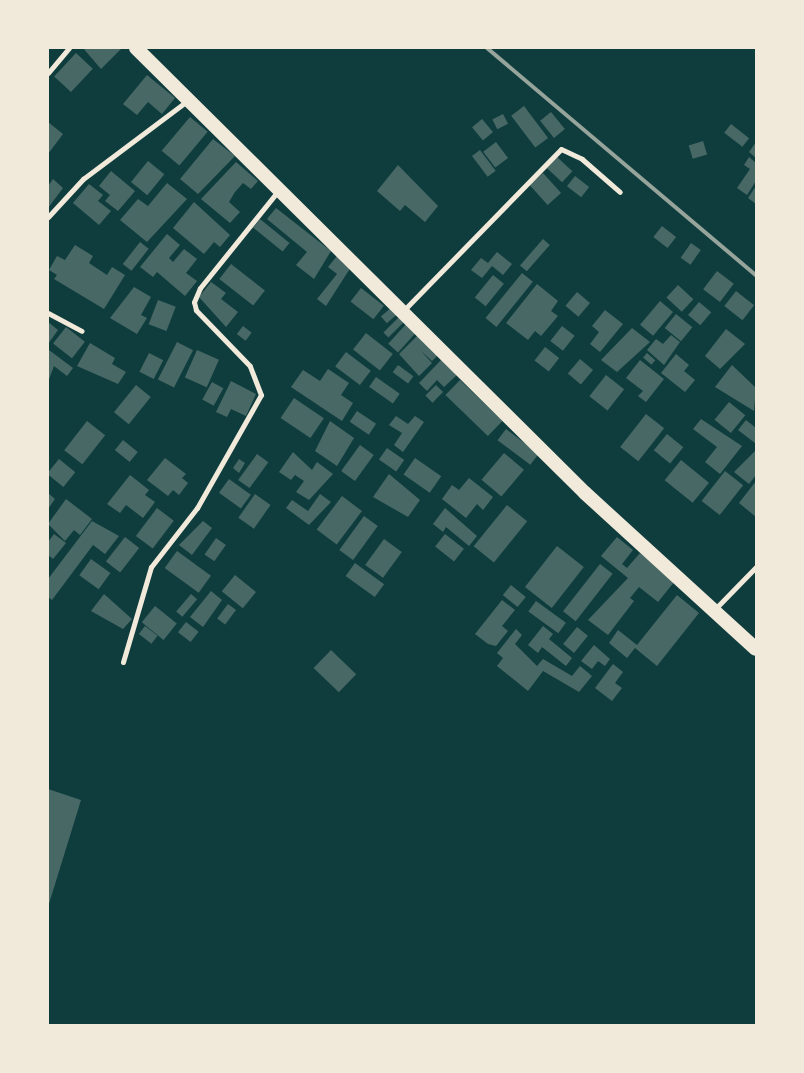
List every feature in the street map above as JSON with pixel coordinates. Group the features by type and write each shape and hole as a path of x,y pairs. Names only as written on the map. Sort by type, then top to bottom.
{"highway":[{"path":"136,48 585,493 756,649"}],"street":[{"path":"48,73 69,48"},
{"path":"48,217 83,179 189,100"},
{"path":"402,311 561,149 582,159 620,192"},
{"path":"123,662 151,567 197,508 261,395 250,366 196,310 194,302 200,288 279,190"},
{"path":"48,313 82,331"},
{"path":"714,610 756,568"}],"building":[{"path":"83,48 122,48 101,69"},
{"path":"76,53 93,69 71,92 54,76"},
{"path":"147,75 175,98 162,114 148,102 137,115 123,104"},
{"path":"524,106 548,138 535,148 511,116"},
{"path":"551,112 565,129 554,138 540,121"},
{"path":"503,114 508,124 497,129 492,119"},
{"path":"190,117 208,132 179,165 162,151"},
{"path":"482,119 493,132 483,140 472,127"},
{"path":"48,122 63,134 48,154"},
{"path":"731,124 749,138 742,147 724,133"},
{"path":"213,139 235,156 198,194 180,179"},
{"path":"703,141 707,154 693,159 689,145"},
{"path":"496,142 508,158 495,168 483,152"},
{"path":"756,142 756,158 749,152"},
{"path":"480,150 496,171 488,177 472,156"},
{"path":"557,157 572,171 562,182 547,168"},
{"path":"749,157 756,163 756,181 747,195 737,188 750,169 744,165"},
{"path":"148,161 164,174 147,195 131,182"},
{"path":"236,162 258,181 251,189 243,183 235,192 229,202 240,212 230,223 201,199"},
{"path":"398,165 438,206 425,222 405,205 400,211 377,191"},
{"path":"111,171 135,191 118,211 105,201 110,195 99,186"},
{"path":"543,173 561,193 548,205 530,185"},
{"path":"575,176 589,187 581,197 567,186"},
{"path":"53,179 63,188 48,208 48,186"},
{"path":"167,183 187,199 147,242 120,220 138,199 148,206"},
{"path":"89,184 103,195 98,201 111,211 99,225 73,203"},
{"path":"756,186 756,204 748,198"},
{"path":"194,202 230,235 220,247 214,242 204,254 173,228"},
{"path":"276,208 331,251 314,279 296,265 307,252 267,219"},
{"path":"260,219 290,243 283,251 253,228"},
{"path":"662,226 676,237 668,248 653,237"},
{"path":"167,234 180,245 169,258 173,262 184,249 197,259 186,273 197,281 185,296 157,272 153,277 140,267"},
{"path":"543,239 550,245 527,271 520,265"},
{"path":"140,242 149,249 131,271 123,264"},
{"path":"691,243 701,250 691,265 681,258"},
{"path":"75,245 93,256 89,263 107,275 112,267 125,275 104,309 54,279 57,275 49,270 57,256 65,260"},
{"path":"497,252 512,264 503,275 492,266 482,278 471,270 481,258 488,263"},
{"path":"337,256 351,267 326,306 317,299 337,274 328,267"},
{"path":"231,264 265,290 253,305 219,279"},
{"path":"717,271 734,284 720,302 703,289"},
{"path":"522,273 533,282 496,327 485,318"},
{"path":"493,275 504,284 486,306 475,298"},
{"path":"211,282 226,293 221,299 238,312 226,327 199,297"},
{"path":"537,284 558,301 551,311 558,316 541,336 535,331 528,340 506,323"},
{"path":"678,285 693,299 682,312 666,297"},
{"path":"134,287 151,297 141,315 147,318 137,334 110,318"},
{"path":"361,288 384,306 373,319 351,301"},
{"path":"736,291 754,305 742,320 724,306"},
{"path":"577,292 590,303 578,317 565,306"},
{"path":"158,300 176,307 166,331 149,324"},
{"path":"660,301 673,312 653,336 640,325"},
{"path":"699,302 711,312 700,325 688,315"},
{"path":"393,306 399,313 387,323 381,316"},
{"path":"605,310 623,324 600,352 590,344 599,332 592,326"},
{"path":"676,314 692,327 681,341 665,328"},
{"path":"399,317 404,322 388,338 383,333"},
{"path":"48,322 58,330 48,344"},
{"path":"407,323 417,332 398,353 388,344"},
{"path":"243,326 252,333 246,341 237,334"},
{"path":"562,326 575,336 563,351 550,341"},
{"path":"66,327 85,342 72,358 53,344"},
{"path":"632,328 650,342 617,372 601,360"},
{"path":"726,329 745,344 720,369 705,356"},
{"path":"366,333 393,354 380,370 353,350"},
{"path":"420,333 440,353 432,361 420,350 432,363 419,376 399,354"},
{"path":"671,335 680,342 664,365 647,350 656,339 663,344"},
{"path":"177,342 193,350 174,388 158,379"},
{"path":"90,343 115,358 112,364 126,372 118,384 77,366"},
{"path":"545,347 559,358 549,371 535,360"},
{"path":"49,350 73,368 67,376 54,366 48,382"},
{"path":"197,350 219,360 207,387 185,377"},
{"path":"346,352 371,371 360,385 335,366"},
{"path":"149,353 163,360 154,379 139,372"},
{"path":"647,353 655,360 651,365 643,358"},
{"path":"676,354 689,365 684,371 695,380 685,392 661,373"},
{"path":"442,359 458,374 444,387 437,380 427,391 419,383"},
{"path":"580,359 593,370 581,384 568,374"},
{"path":"640,360 664,379 646,402 638,396 643,391 626,378"},
{"path":"398,365 413,376 408,383 393,372"},
{"path":"732,365 756,388 754,411 715,387"},
{"path":"328,369 349,383 341,395 353,403 342,421 291,387 303,370 320,381"},
{"path":"606,375 624,389 608,410 589,396"},
{"path":"376,377 400,394 393,403 369,387"},
{"path":"460,380 502,421 488,436 445,395"},
{"path":"231,381 256,394 246,416 231,409 227,417 216,412"},
{"path":"212,382 223,388 214,406 202,399"},
{"path":"136,385 151,397 129,424 114,412"},
{"path":"436,385 443,392 432,403 425,396"},
{"path":"294,398 324,418 310,438 281,418"},
{"path":"729,402 745,415 731,433 715,420"},
{"path":"357,411 376,424 369,435 350,422"},
{"path":"646,414 664,428 638,461 620,447"},
{"path":"396,416 408,424 415,416 424,422 403,452 394,445 402,433 389,425"},
{"path":"701,419 742,446 720,474 705,462 717,447 693,429"},
{"path":"746,420 756,428 755,443 738,430"},
{"path":"87,421 105,435 82,464 64,450"},
{"path":"330,421 354,438 337,466 315,451"},
{"path":"506,429 539,454 530,465 498,440"},
{"path":"667,434 683,447 670,464 654,450"},
{"path":"123,440 138,452 130,462 115,450"},
{"path":"360,445 374,455 355,481 341,471"},
{"path":"387,448 404,460 396,472 379,459"},
{"path":"756,450 756,475 749,484 734,472"},
{"path":"293,452 312,470 317,462 333,474 309,500 296,492 304,481 295,475 291,480 279,472"},
{"path":"504,453 524,470 501,497 482,480"},
{"path":"257,454 268,462 250,488 238,480"},
{"path":"165,458 186,474 182,478 188,483 179,495 173,490 168,496 147,480"},
{"path":"415,458 441,476 430,493 404,474"},
{"path":"59,459 75,472 63,487 48,475"},
{"path":"239,459 245,463 239,473 233,468"},
{"path":"681,460 709,483 693,503 665,480"},
{"path":"725,471 743,485 720,515 702,501"},
{"path":"389,474 420,500 408,517 373,497"},
{"path":"130,475 149,490 145,495 155,502 143,518 126,505 120,513 107,504"},
{"path":"469,478 493,497 483,510 477,504 466,518 442,499 452,485 459,490"},
{"path":"229,479 251,495 241,509 219,493"},
{"path":"756,481 756,517 739,503"},
{"path":"48,493 55,499 48,509"},
{"path":"255,494 271,505 254,529 238,518"},
{"path":"320,494 331,502 309,525 286,508 292,500 308,511"},
{"path":"342,496 362,511 337,545 317,530"},
{"path":"66,499 92,519 80,535 74,530 65,541 48,524"},
{"path":"507,505 527,521 494,563 474,546"},
{"path":"157,508 174,521 153,549 136,536"},
{"path":"445,508 477,536 469,546 446,527 443,532 433,524"},
{"path":"364,516 378,526 353,560 339,550"},
{"path":"92,521 119,536 105,554 93,545 52,600 48,597 48,579"},
{"path":"203,521 212,528 192,555 179,545"},
{"path":"54,534 66,543 53,559 48,555 48,542"},
{"path":"445,534 464,549 454,561 435,547"},
{"path":"125,537 139,548 120,573 106,561"},
{"path":"617,537 633,550 622,564 627,568 640,553 675,581 658,602 639,587 630,598 634,601 608,635 588,620 628,578 601,556"},
{"path":"216,538 226,545 214,561 205,554"},
{"path":"384,539 402,552 383,578 365,565"},
{"path":"557,546 584,567 552,608 525,587"},
{"path":"177,551 211,576 199,593 165,568"},
{"path":"91,559 110,573 99,589 79,575"},
{"path":"355,563 384,584 375,597 346,576"},
{"path":"600,564 613,574 576,621 563,611"},
{"path":"235,575 256,592 243,608 222,591"},
{"path":"511,585 526,597 518,607 503,595"},
{"path":"211,591 222,600 203,627 190,617"},
{"path":"104,594 132,619 123,629 91,611"},
{"path":"191,594 197,599 182,617 176,612"},
{"path":"677,595 699,613 657,666 635,648 627,658 609,643 618,630 637,645"},
{"path":"502,600 515,610 502,626 508,631 496,646 488,644 475,634"},
{"path":"536,601 566,623 558,633 528,612"},
{"path":"228,604 236,610 225,624 217,618"},
{"path":"155,606 177,624 164,640 142,622"},
{"path":"186,622 199,632 191,642 178,632"},
{"path":"145,626 158,636 151,644 139,634"},
{"path":"543,626 553,634 549,639 572,658 566,666 542,647 538,653 528,645"},
{"path":"577,627 588,636 574,653 563,644"},
{"path":"516,629 522,635 515,644 537,666 543,659 572,676 580,666 592,676 579,692 543,671 528,691 497,666 503,658 497,653"},
{"path":"594,645 610,659 605,666 598,661 592,669 581,661"},
{"path":"331,650 356,674 339,692 314,668"},
{"path":"613,664 623,672 615,683 622,688 612,701 595,688"},
{"path":"48,789 81,800 48,907"}],"railway":[{"path":"487,48 756,275"}]}
